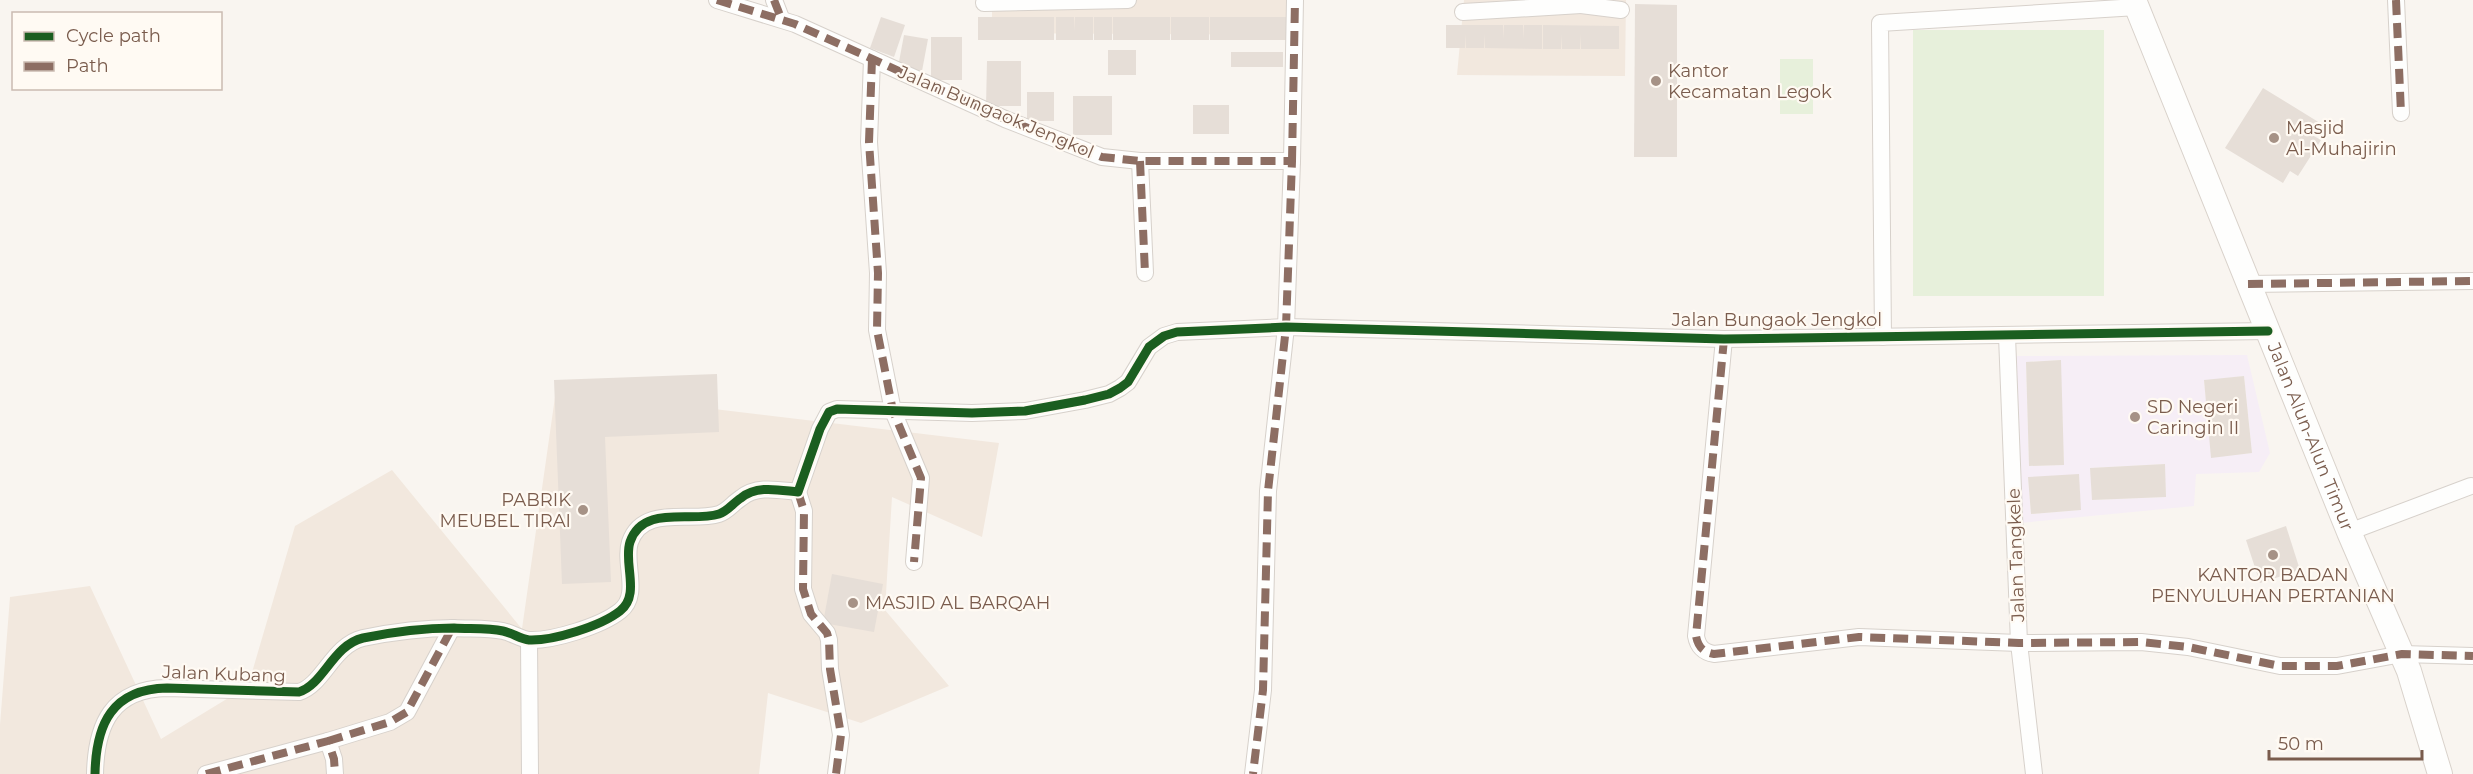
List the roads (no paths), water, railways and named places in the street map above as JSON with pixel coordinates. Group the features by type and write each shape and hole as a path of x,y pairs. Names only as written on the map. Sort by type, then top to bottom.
{"street":[{"name":"Jalan Bungaok Jengkol","path":"717,0 781,18 1005,119 1102,157 1140,161 1292,161"},
{"path":"774,0 781,18"},
{"path":"984,3 1122,0"},
{"path":"1253,774 1263,690 1268,491 1286,327 1295,0"},
{"path":"2396,0 2401,113"},
{"path":"1463,12 1583,3 1622,10"},
{"path":"1883,337 1880,23 2136,4"},
{"name":"Jalan Alun-Alun Timur","path":"2136,4 2349,532 2402,654 2440,774"},
{"path":"872,59 869,142 878,273 877,330 893,411 921,478 914,562"},
{"path":"1140,161 1145,273"},
{"path":"2248,284 2473,280"},
{"name":"Jalan Bungaok Jengkol","path":"798,492 820,429 830,412 837,409 1025,411 1085,400 1109,394 1120,388 1128,382 1145,350 1164,336 1177,332 1286,327 1724,339 2268,331"},
{"name":"Jalan Tangkele","path":"2007,336 2019,643 2034,774"},
{"path":"1724,339 1696,636 1701,649 1714,654 1859,637 2019,643 2141,642 2188,647 2280,666 2337,666 2402,654 2473,656"},
{"path":"2349,532 2471,486"},
{"path":"530,774 529,640 575,631 601,622 621,610 627,603 630,588 628,553 630,540 644,523 666,518 716,515 754,491 798,492 804,510 803,589 811,614 827,633 829,640 830,669 841,735 836,774"},
{"path":"206,774 390,722 407,712 452,628"},
{"name":"Jalan Kubang","path":"95,774 96,748 105,721 123,698 148,688 299,692 308,690 335,656 361,639 416,630 452,628 502,631 529,640"},
{"path":"328,741 334,759 335,774"}],"place":[{"name":"Kantor Kecamatan Legok","path":"1656,81"},
{"name":"Masjid Al-Muhajirin","path":"2274,138"},
{"name":"SD Negeri Caringin II","path":"2135,417"},
{"name":"PABRIK MEUBEL TIRAI","path":"583,510"},
{"name":"KANTOR BADAN PENYULUHAN PERTANIAN","path":"2273,555"},
{"name":"MASJID AL BARQAH","path":"853,603"}]}
